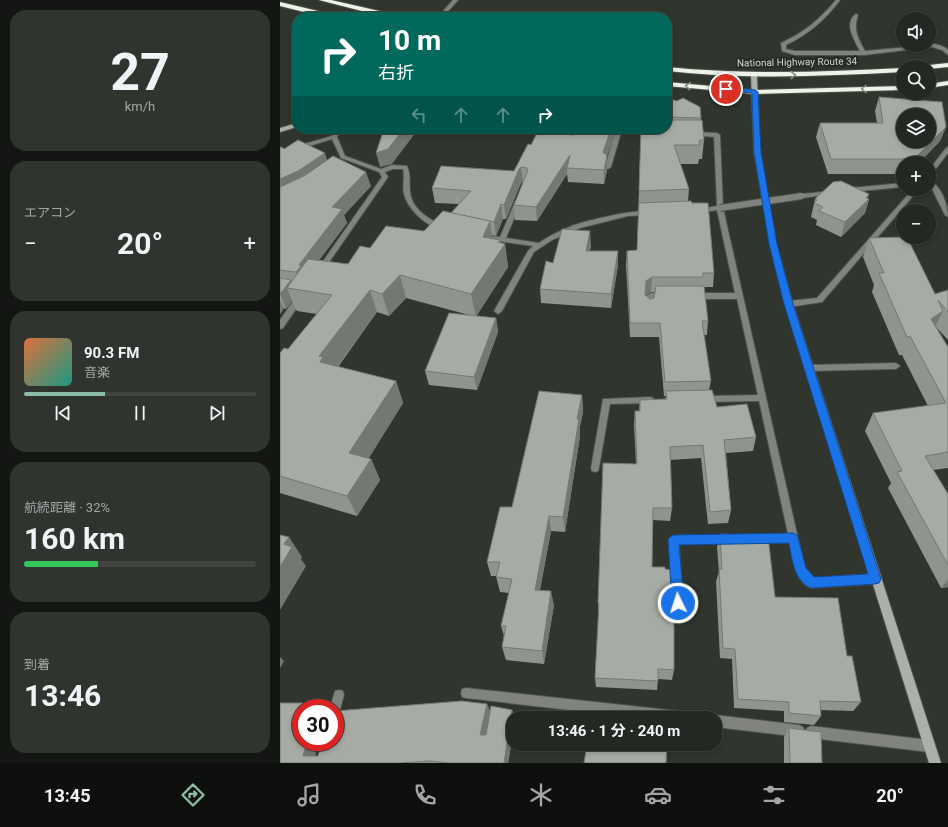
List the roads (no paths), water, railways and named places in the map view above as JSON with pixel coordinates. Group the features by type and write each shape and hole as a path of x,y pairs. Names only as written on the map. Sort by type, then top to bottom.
{"highway":[{"path":"322,0 373,12"},
{"path":"280,4 312,12"},
{"path":"936,66 948,65"},
{"name":"National Highway Route 34","path":"672,70 754,76 896,70"},
{"path":"936,85 948,83"},
{"path":"672,84 755,92 896,88"}],"street":[{"path":"445,12 456,0"},
{"path":"838,0 821,21 803,35 783,44 784,50 795,53 864,53 932,45 944,49 948,53"},
{"path":"856,16 852,24 852,30 864,53"},
{"path":"754,76 757,152 773,244 788,304 935,763"},
{"path":"280,130 292,127"},
{"path":"280,153 334,137 336,134"},
{"path":"608,167 618,134"},
{"path":"688,135 717,135 720,208 801,571 811,583 875,579"},
{"path":"319,272 385,177 381,171 343,157 334,137"},
{"path":"936,165 948,149"},
{"path":"341,163 347,159"},
{"path":"381,171 392,167 406,167 408,173 407,195 412,206 422,217 446,229"},
{"path":"694,211 802,196 896,186"},
{"path":"936,190 948,215"},
{"path":"788,304 819,300 910,196"},
{"path":"502,240 519,198"},
{"path":"498,311 531,252 550,238 578,226 628,214 658,213"},
{"path":"475,236 540,245"},
{"path":"280,326 305,291 299,290"},
{"path":"650,309 651,296 739,296"},
{"path":"808,368 896,366"},
{"path":"700,399 762,398"},
{"path":"595,468 606,401 661,400"},
{"path":"679,619 674,540 793,538"},
{"path":"466,693 626,711"},
{"path":"338,699 339,695"},
{"path":"722,722 929,746"}]}
